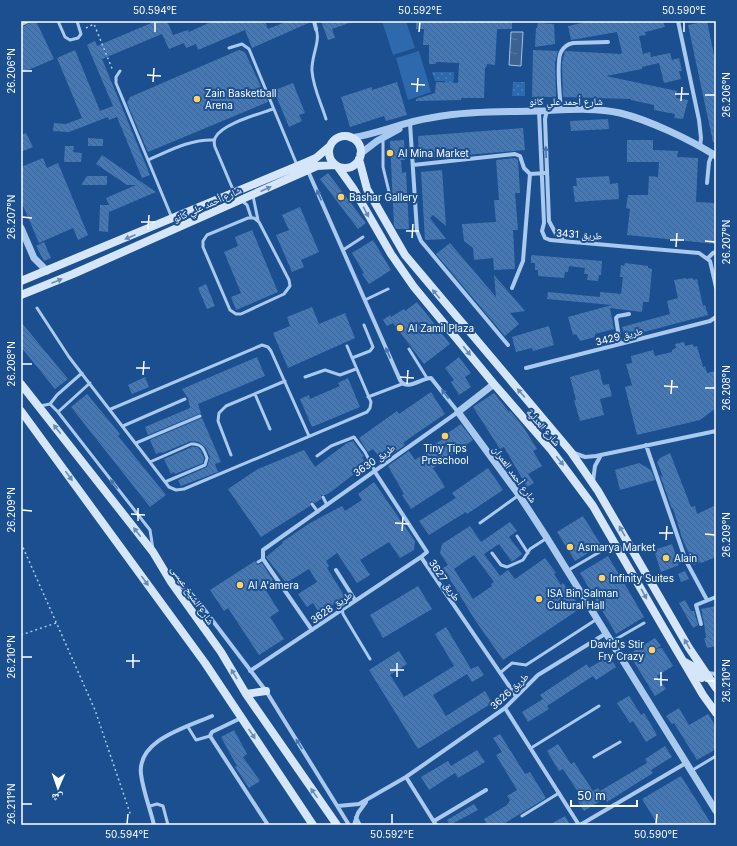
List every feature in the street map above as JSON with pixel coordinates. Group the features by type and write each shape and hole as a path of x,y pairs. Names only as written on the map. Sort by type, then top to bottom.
{"main road":[{"path":"351,138 358,144 360,156 352,166 348,168 337,166 330,158 330,146 337,139 351,138"},
{"name":"شارع أحمد علي كانو","path":"21,281 173,220 298,166 316,158 330,146"},
{"name":"شارع العدلية","path":"360,156 367,189 405,255 571,452 593,484 704,672 715,686"},
{"name":"شارع أحمد علي كانو","path":"21,295 110,258 321,165 337,166"},
{"name":"شارع العدلية","path":"337,166 353,188 391,254 414,287 560,461 593,506 703,695 716,713"},
{"path":"106,247 110,258"},
{"name":"شارع الشيخ عيسى","path":"21,384 40,406 153,552 171,582 220,652 246,694 337,825"},
{"path":"21,411 205,663 313,825"},
{"path":"683,660 692,666 706,683 715,686"},
{"path":"246,694 266,691"}],"street":[{"path":"314,21 316,29"},
{"path":"678,21 699,120 701,138 700,147"},
{"path":"561,110 559,59 562,50 568,44 608,42"},
{"name":"شارع أحمد علي كانو","path":"351,138 373,134 408,123 460,114 539,110 606,111 620,113 639,119 714,155"},
{"name":"طريق 3431","path":"539,110 544,173 546,216 543,234 545,238 550,240 696,252 703,254 708,258"},
{"path":"413,165 515,154 520,156 524,168 530,174 544,173 545,119 547,110"},
{"path":"408,123 413,165 417,231 421,241 508,345"},
{"name":"شارع أحمد علي كانو","path":"360,156 383,138 408,123"},
{"path":"707,183 709,162 714,155"},
{"path":"308,171 402,384 409,385 427,378"},
{"path":"512,288 523,261 530,174"},
{"path":"546,216 553,230 565,241"},
{"path":"21,228 34,258 47,271"},
{"path":"716,252 708,258 712,265 716,287"},
{"path":"620,344 616,318 618,316 628,314"},
{"name":"طريق 3429","path":"526,368 710,320 716,317"},
{"name":"شارع أحمد العمران","path":"427,378 434,380 519,495 716,811"},
{"name":"طريق 3630","path":"312,630 261,560 264,550 375,472 494,384"},
{"path":"571,452 586,457 601,455 716,431"},
{"path":"646,446 686,561 707,600"},
{"path":"593,484 595,466 601,455"},
{"name":"طريق 3627","path":"375,472 427,552 421,557 516,696"},
{"name":"طريق 3628","path":"250,671 312,630 342,608 421,557"},
{"path":"336,570 355,600"},
{"path":"171,582 186,590 197,600 266,691 349,825"},
{"path":"701,624 695,606 707,600 716,598"},
{"name":"طريق 3626","path":"338,806 354,806 368,800 406,777 505,708 538,675 605,634"},
{"path":"704,672 716,674"},
{"path":"505,708 579,825 686,763"},
{"path":"154,825 141,775 144,756 158,741 212,716"},
{"path":"241,718 211,734 268,825"},
{"path":"406,777 435,823 486,790"},
{"name":"طريق 3626","path":"354,825 356,817 368,800"},
{"path":"356,817 360,825"}],"lane":[{"path":"21,25 29,21"},
{"path":"58,21 68,40 78,38 81,30 77,21"},
{"path":"316,29 318,37 312,57 312,70 315,87 326,119"},
{"path":"229,48 239,44 247,47 298,166"},
{"path":"120,71 116,77 116,83 173,220"},
{"path":"214,140 216,136 227,127 273,109"},
{"path":"383,138 383,167 390,196"},
{"path":"148,160 188,143 214,140"},
{"path":"214,140 234,193"},
{"path":"251,217 207,235 203,240 203,247 230,310 236,314 240,314 284,294 290,286 289,280 259,222 253,195"},
{"path":"242,200 247,204 251,217 259,222"},
{"path":"343,250 363,237"},
{"path":"365,300 388,289"},
{"path":"37,308 54,335 82,373 111,409 165,482 172,489 184,489 367,412 371,405 347,346"},
{"path":"352,358 370,351 373,347 364,325"},
{"path":"111,409 260,346 265,346 272,351 310,436"},
{"path":"409,349 427,378"},
{"path":"305,378 322,370 330,370 340,375 356,369"},
{"path":"40,406 50,404 57,395 82,373"},
{"path":"232,456 218,421 218,416 226,406 285,381"},
{"path":"58,412 90,383"},
{"path":"368,396 402,384"},
{"path":"254,394 270,429"},
{"path":"123,426 186,399"},
{"path":"50,404 58,412 150,530 153,552"},
{"path":"136,443 200,416"},
{"path":"317,456 331,446 354,438 365,452 375,472"},
{"path":"150,462 191,444 196,443 202,446 208,458 205,465 165,482"},
{"path":"480,523 519,495"},
{"path":"323,497 327,505"},
{"path":"312,504 318,512"},
{"path":"517,536 528,553"},
{"path":"492,552 501,565 505,567 523,560 530,549 547,538"},
{"path":"567,571 603,550"},
{"path":"342,608 343,614 370,659"},
{"path":"500,673 512,663 526,665 597,619"},
{"path":"610,643 644,623"},
{"path":"531,748 599,706"},
{"path":"188,727 196,740 211,734"},
{"path":"594,757 620,742"},
{"path":"692,771 716,756"},
{"path":"522,816 559,793"},
{"path":"150,806 157,804 163,806 168,825"}],"path":[{"path":"81,30 94,24 116,77"},
{"path":"21,543 95,710 131,816"},
{"path":"21,635 56,623"}],"shaded area":[{"path":"382,21 406,21 415,48 393,55"},
{"path":"419,51 431,92 408,100 396,58"},
{"path":"432,72 454,72 453,90 445,89 445,81 435,81"},
{"path":"513,82 525,82 525,96 512,96"}],"water":[{"path":"511,32 523,32 521,66 509,65"}],"building":[{"path":"32,21 36,21 54,59 21,73 21,28"},
{"path":"156,21 167,21 173,35 188,30 189,32 213,21 265,21 268,29 288,21 311,22 252,48 245,30 198,50 196,44 186,48 184,43 169,49 162,34 102,59 150,175 142,178 117,117 109,120 108,117 69,132 53,131 54,123 66,124 82,118 57,58 75,50 100,111 113,106 87,45 95,41 97,46"},
{"path":"321,21 352,22 332,29 335,38 328,40"},
{"path":"416,21 512,21 512,29 497,29 495,65 487,64 486,68 485,67 484,98 416,101 416,99 435,93 436,82 458,83 459,63 436,62 436,64 429,64 429,45 423,45 424,29 416,29"},
{"path":"591,21 663,21 665,27 645,32 646,35 639,36 643,54 650,52 651,57 670,53 672,60 679,58 682,71 679,71 681,79 664,83 659,63 642,67 642,69 606,76 677,91 676,98 688,100 683,119 674,118 675,114 654,110 654,105 631,99 563,97 562,63 565,51 621,54 622,52 617,32 571,40 568,26"},
{"path":"707,21 716,65 716,142 713,142 688,25"},
{"path":"538,23 554,24 555,44 535,47 536,28"},
{"name":"Zain Basketball Arena","path":"239,50 245,52 268,102 148,152 127,103 130,97"},
{"path":"533,50 558,51 555,63 556,97 532,97"},
{"path":"397,82 407,115 386,121 384,116 350,127 341,97 372,87 372,90"},
{"path":"293,83 305,113 299,115 302,121 289,127 277,98 273,99 270,92"},
{"path":"608,119 609,129 571,131 570,121"},
{"path":"523,128 525,150 419,159 418,136"},
{"path":"26,133 33,147 21,152 21,135"},
{"path":"88,138 103,139 103,146 88,146"},
{"path":"404,140 405,160 401,160 402,173 406,172 409,229 396,229 394,226 390,141"},
{"path":"627,140 653,140 653,150 678,151 677,157 698,158 696,202 716,203 716,244 627,235 630,209 626,208 628,195 648,195 649,176 658,177 659,162 627,162"},
{"path":"65,146 74,146 73,152 82,153 81,162 64,162"},
{"path":"102,155 156,192 109,212 108,232 99,231 100,205 109,205 106,198 136,185 127,185 96,164"},
{"path":"43,158 47,168 58,163 88,235 78,240 73,228 39,243 21,201 21,167"},
{"path":"515,158 518,160 520,193 515,193 518,230 513,230 515,269 494,270 493,258 474,260 473,248 464,241 462,224 496,222 494,200 499,200 496,160"},
{"path":"442,170 446,226 433,215 430,218 446,239 425,240 421,172"},
{"path":"328,173 366,223 358,229 320,179"},
{"path":"87,176 107,176 107,185 81,185"},
{"path":"609,176 610,184 618,183 619,199 575,202 573,186 577,186 576,178"},
{"path":"300,207 319,252 301,260 304,267 292,272 276,235 289,230 282,215"},
{"path":"252,230 278,292 236,310 231,297 241,293 224,252 238,246 235,237"},
{"path":"373,240 391,270 369,284 362,274 364,273 352,253"},
{"path":"44,242 51,258 44,261 36,246"},
{"path":"450,243 496,297 494,275 525,311 510,313 519,324 505,336 436,254"},
{"path":"531,255 602,261 601,275 599,275 598,281 587,280 588,274 584,274 585,268 569,266 568,272 565,272 564,278 538,276 538,270 535,270 535,263 531,263"},
{"path":"625,263 648,266 648,268 652,269 649,302 643,302 642,312 610,308 614,329 595,334 595,337 580,341 576,334 573,335 568,317 612,305 547,299 548,292 600,297 600,292 621,294 623,277 620,277 621,265 624,266"},
{"path":"693,278 694,280 697,279 703,306 705,305 708,315 625,337 622,327 670,314 667,301 678,298 674,280"},
{"path":"206,284 215,306 207,309 198,288"},
{"path":"417,302 450,344 424,364 393,323 387,326 383,320 404,309 405,311"},
{"path":"312,307 319,324 345,313 355,338 288,368 273,333 290,326 287,317"},
{"path":"21,322 68,379 55,389 21,347"},
{"path":"549,326 554,345 533,351 532,348 516,352 512,337"},
{"path":"684,342 685,346 693,344 694,347 697,346 703,367 705,366 707,373 716,371 716,408 700,420 637,435 625,387 632,385 626,364 632,363 631,356 653,350 655,356 672,352 672,350 676,348 675,344"},
{"path":"257,357 265,376 198,404 201,413 148,435 145,427 190,408 188,398 182,389"},
{"path":"459,357 471,373 465,377 471,387 459,395 451,382 454,380 445,368"},
{"path":"599,369 603,385 609,384 612,396 600,399 604,415 580,421 570,377"},
{"path":"145,377 149,387 132,394 128,385"},
{"path":"348,378 360,407 312,427 300,399 309,395 310,399 340,386 338,383"},
{"path":"431,392 445,414 403,443 405,445 384,460 383,458 381,459 373,449 368,452 359,438 397,411 399,414"},
{"path":"494,393 509,412 510,411 522,425 537,449 533,451 542,466 528,474 534,483 527,487 504,447 500,449 473,407"},
{"path":"87,394 120,434 118,436 166,495 150,507 71,407"},
{"path":"202,418 221,462 215,464 218,472 181,486 178,480 207,467 210,457 206,448 199,442 191,441 156,454 150,440"},
{"path":"461,424 473,440 433,468 445,487 411,509 402,495 404,494 388,466 409,451 415,460 430,450 429,448 446,437 445,435"},
{"path":"353,441 364,456 362,457 367,464 332,491 326,495 321,495 321,499 315,503 311,501 310,506 261,537 228,489 258,469 304,450 315,467 347,443"},
{"path":"192,447 197,447 201,451 204,458 203,463 175,474 174,472 171,474 164,459"},
{"path":"670,453 691,507 695,506 697,514 716,505 716,557 694,565 682,538 673,508 672,509 660,475 663,477 657,462 660,458"},
{"path":"639,463 651,470 655,480 620,490 615,470"},
{"path":"488,468 503,490 467,514 466,512 429,535 419,521 456,498 452,493"},
{"path":"374,482 415,541 414,550 400,558 389,542 360,560 370,575 357,583 337,553 326,561 329,566 327,568 345,597 331,606 333,608 321,616 313,603 307,607 298,594 317,582 309,569 286,583 266,557 283,543 282,542 310,523 342,506 345,511 362,500 358,494"},
{"path":"583,516 601,545 575,561 557,532"},
{"path":"510,522 517,531 509,537 522,554 512,562 499,544 484,554 500,576 508,570 515,579 545,558 556,573 554,574 561,585 563,583 581,608 503,660 475,620 443,568 448,565 440,553 442,544 470,526 481,542","holes":["474,555 494,582 491,584 492,586 473,599 454,569"]},
{"name":"Alain","path":"672,544 679,565 661,572 654,550"},
{"path":"608,556 644,617 616,634 580,573"},
{"path":"255,561 257,565 262,563 273,580 263,586 279,611 270,617 284,639 259,655 228,608 224,611 210,590"},
{"path":"685,571 689,579 681,582 678,574"},
{"path":"418,586 432,609 383,638 370,615"},
{"path":"685,600 691,611 694,611 698,625 693,628 679,603"},
{"path":"716,606 716,646 707,648 704,638 706,638 701,609"},
{"path":"446,627 471,669 478,666 484,675 472,682 467,674 433,695 446,716 485,691 492,703 418,749 369,670 399,651 407,664 390,675 404,697 454,666 435,634"},
{"path":"655,638 661,646 655,649 662,648 673,666 657,676 666,689 655,696 629,654"},
{"path":"609,656 616,667 596,680 593,676 547,706 549,709 528,722 522,712 543,699 540,695 587,664 589,668"},
{"path":"629,696 641,715 644,713 657,735 646,742 633,721 630,723 617,703"},
{"path":"679,708 689,725 708,714 716,727 716,749 697,760 674,723 672,724 666,716"},
{"path":"234,730 247,754 243,757 260,781 249,788 235,767 237,766 221,737"},
{"path":"500,734 525,774 530,772 546,798 502,825 487,825 484,819 507,805 510,800 507,796 517,790 496,755 502,752 493,738"},
{"path":"558,744 571,764 574,762 593,791 598,788 600,791 647,763 645,759 665,746 672,757 651,770 653,773 607,802 605,798 584,811 578,801 582,798 563,769 559,771 547,751"},
{"path":"477,750 485,762 458,778 455,773 429,790 421,777 448,761 451,766"},
{"path":"681,776 712,825 658,825 642,799"},
{"path":"474,804 478,810 450,825 447,820"},
{"path":"565,816 570,825 549,825"}],"place":[{"name":"Zain Basketball Arena","path":"197,99"},
{"name":"Al Mina Market","path":"390,153"},
{"name":"Bashar Gallery","path":"341,197"},
{"name":"Al Zamil Plaza","path":"400,328"},
{"name":"Tiny Tips Preschool","path":"445,436"},
{"name":"Asmarya Market","path":"570,547"},
{"name":"Alain","path":"666,558"},
{"name":"Infinity Suites","path":"602,578"},
{"name":"Al A'amera","path":"240,585"},
{"name":"ISA Bin Salman Cultural Hall","path":"539,599"},
{"name":"David's Stir Fry Crazy","path":"652,650"}]}
